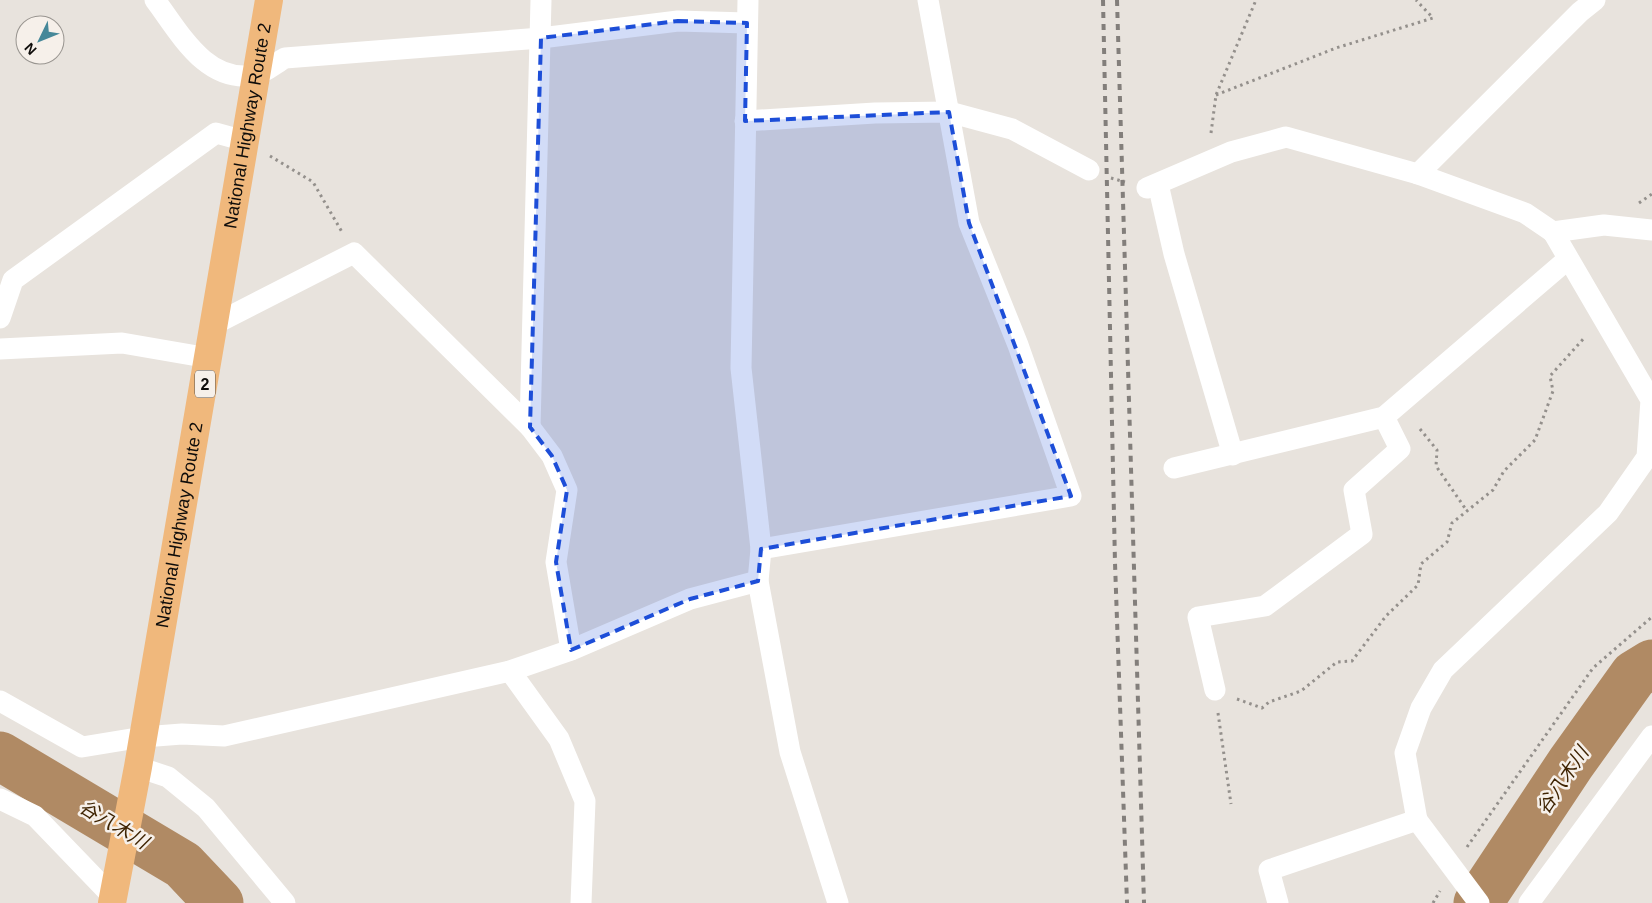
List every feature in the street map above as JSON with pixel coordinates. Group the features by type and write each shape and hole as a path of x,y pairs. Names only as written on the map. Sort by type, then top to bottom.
{"highway":[{"name":"National Highway Route 2","path":"112,899 138,767 269,0"}],"street":[{"path":"155,0 202,61 229,75 256,75 285,58 541,38 678,21 747,23"},
{"path":"530,427 541,0"},
{"path":"748,0 741,368 761,549 758,581 790,752 838,903"},
{"path":"761,549 1071,496 1018,345 970,223 928,0"},
{"path":"1418,174 1580,12 1596,0"},
{"path":"745,121 875,113 949,112 1012,129 1089,170"},
{"path":"0,318 13,280 216,133 244,141"},
{"path":"1233,455 1152,186 1231,152 1286,137 1418,174 1525,213 1553,232 1652,401 1647,457 1608,513 1444,670 1421,708 1405,754 1417,820 1480,903"},
{"path":"1553,232 1604,224 1652,230"},
{"path":"215,324 354,253 530,427 552,456 567,490 556,562 571,650"},
{"path":"1174,468 1233,455 1392,411 1568,259"},
{"path":"0,349 122,342 209,358"},
{"path":"1215,690 1198,617 1264,606 1362,534 1354,490 1400,449 1392,411"},
{"path":"0,702 82,747 143,737 182,734 224,736 510,671 571,650 690,599 758,581"},
{"path":"510,671 558,739 585,801 581,903"},
{"path":"1529,903 1652,736"},
{"path":"138,767 168,777 206,808 285,903"},
{"path":"0,799 35,816 112,899"},
{"path":"1278,903 1269,870 1417,820"}],"path":[{"path":"1206,163 1216,95 1256,0"},
{"path":"1216,95 1336,48 1433,18 1416,0"},
{"path":"244,141 313,182 354,253"},
{"path":"1089,170 1152,186"},
{"path":"1231,804 1215,690 1262,708 1269,702 1300,691 1338,662 1352,661 1386,616 1418,585 1422,564 1447,542 1452,523 1493,490 1504,471 1535,440 1553,391 1550,376 1603,318"},
{"path":"1392,411 1437,450 1436,466 1467,511"},
{"path":"1452,868 1593,668 1652,618"}],"highlighted area":[{"path":"678,21 747,23 745,121 949,112 969,223 1071,496 761,549 758,581 690,599 571,650 556,562 567,490 552,456 530,427 541,38"}],"waterway":[{"name":"谷八木川","path":"1478,903 1571,763 1634,675 1652,664"},
{"name":"谷八木川","path":"0,756 183,865 219,903"}],"railway":[{"path":"1103,0 1115,563 1127,903"},
{"path":"1117,0 1144,903"}]}
